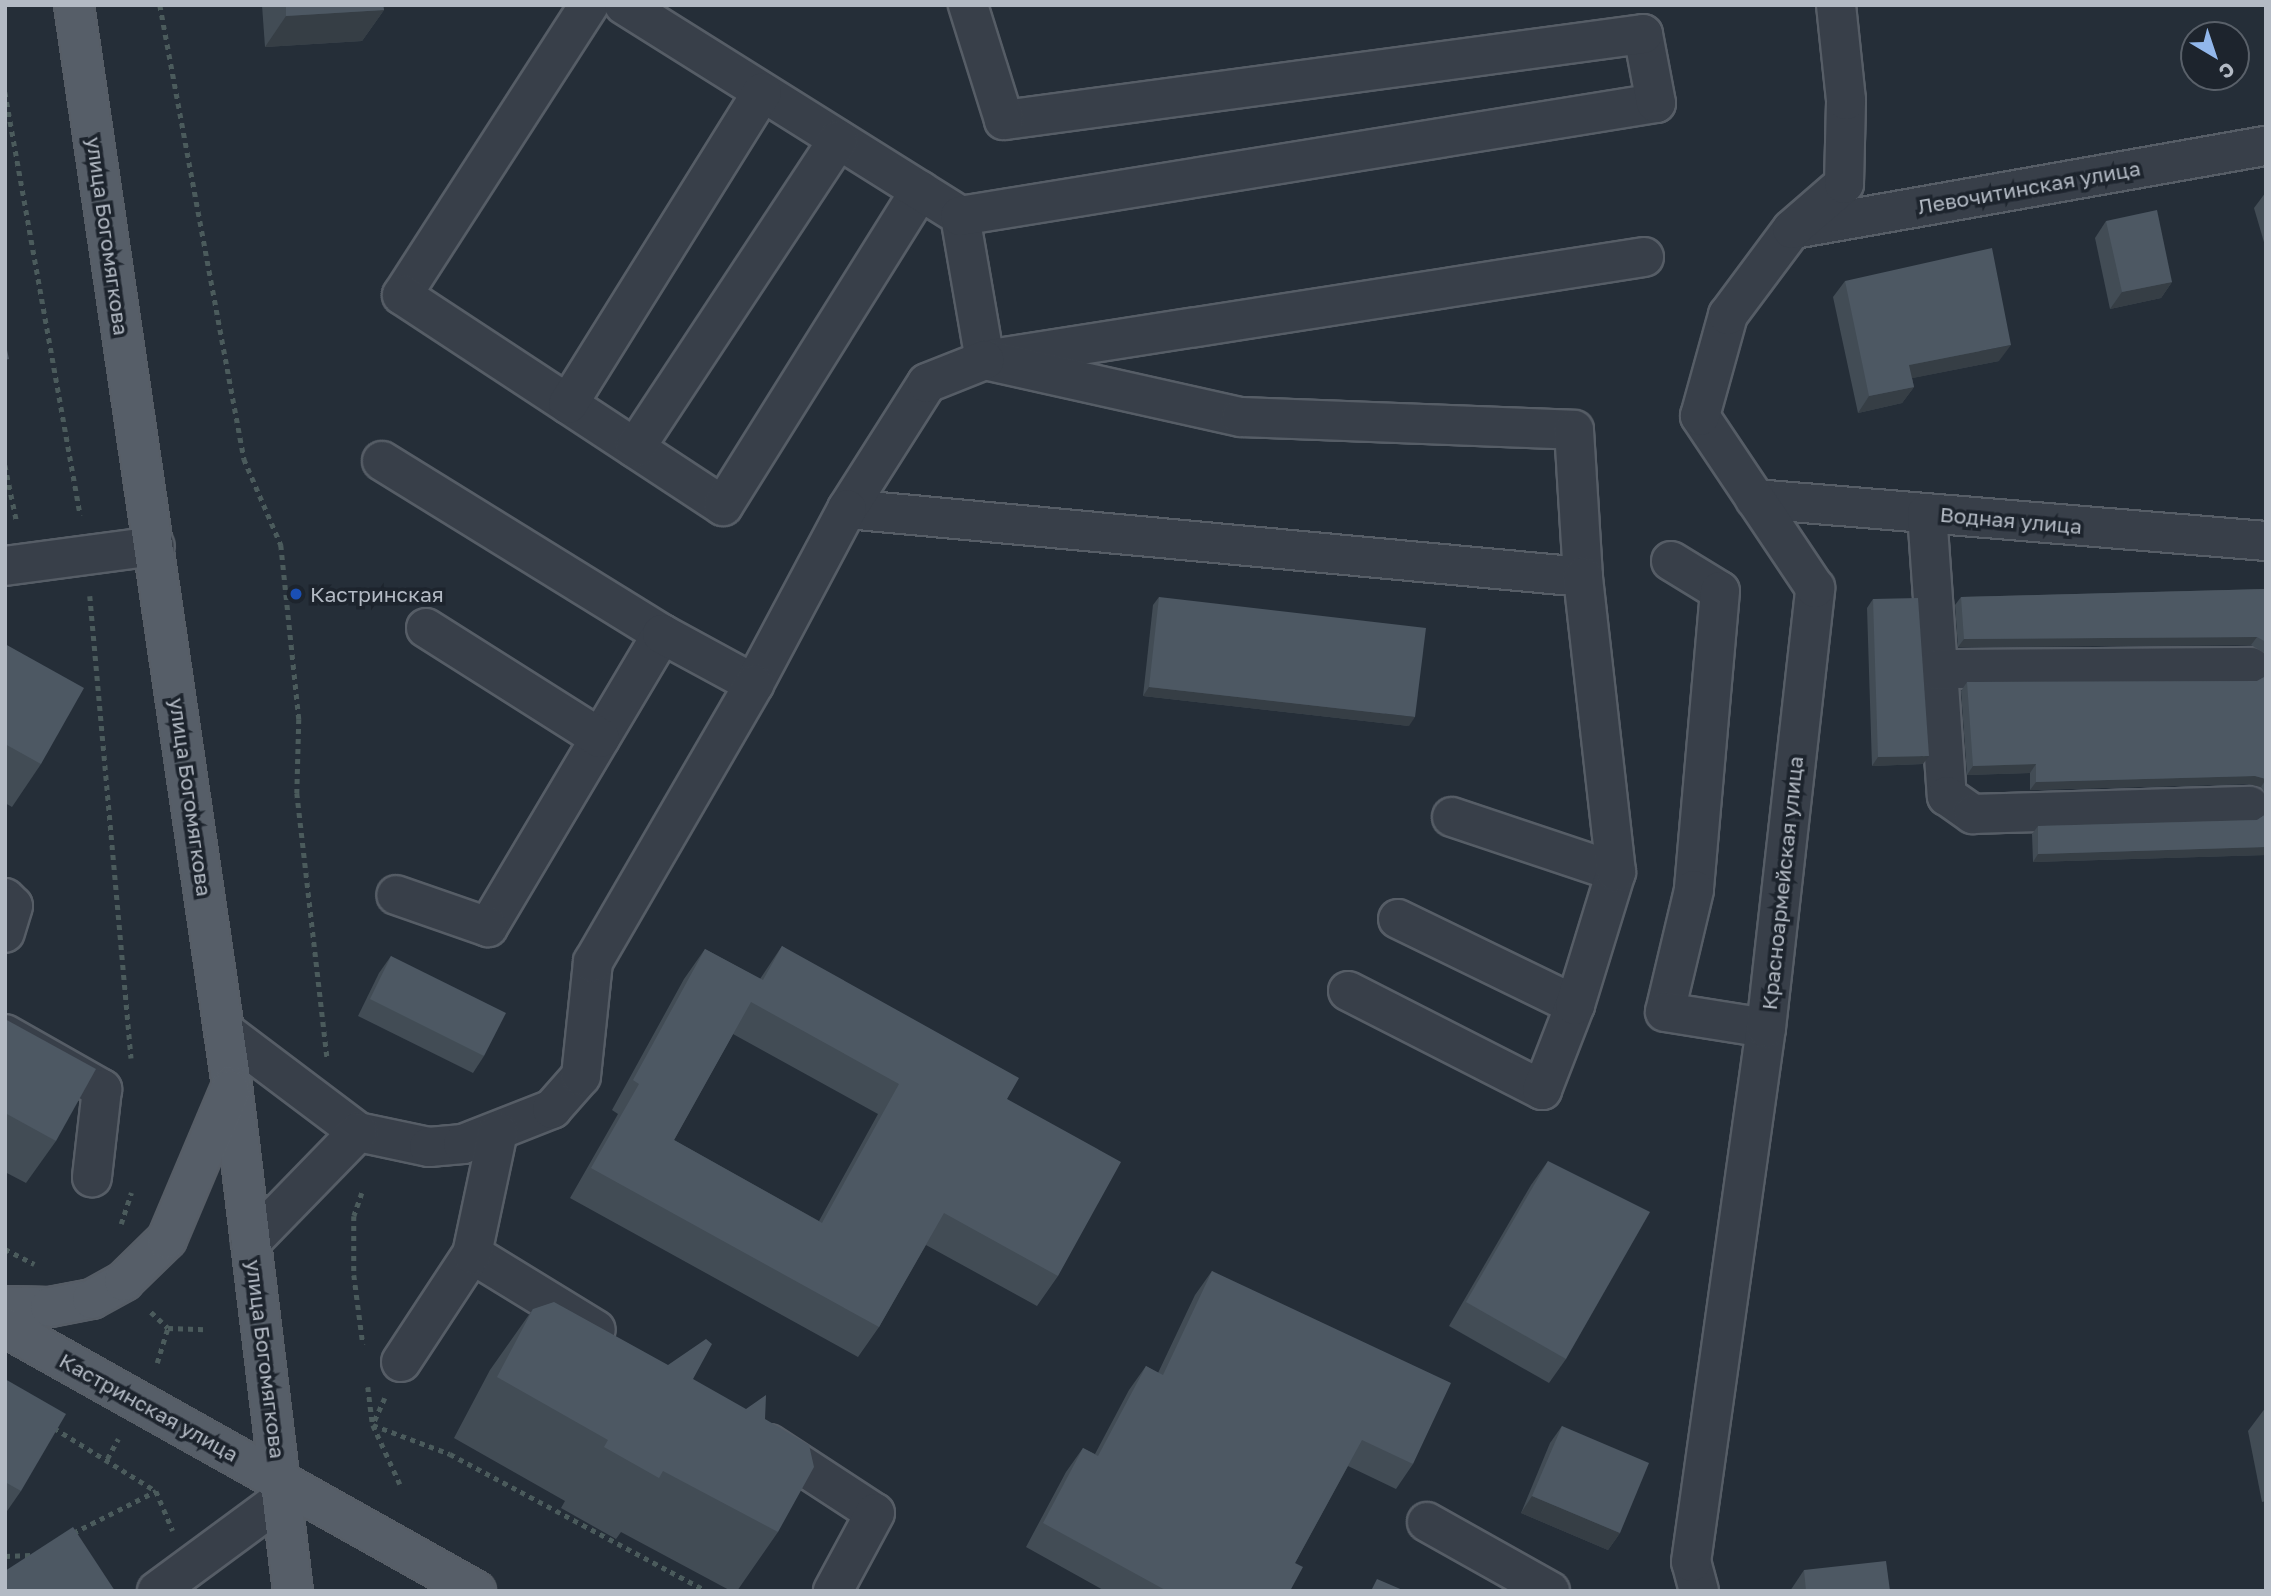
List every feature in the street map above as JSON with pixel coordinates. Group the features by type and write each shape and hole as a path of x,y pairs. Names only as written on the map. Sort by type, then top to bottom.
{"main road":[{"name":"улица Богомягкова","path":"74,5 232,1085 293,1591"},
{"path":"5,1306 50,1307 92,1299 124,1281 167,1239 232,1085"},
{"name":"Кастринская улица","path":"5,1327 282,1489 476,1591"}],"street":[{"path":"589,5 402,295 723,506 920,191"},
{"path":"624,5 960,216 1656,103 1643,20 1004,120 968,5"},
{"name":"Красноармейская улица","path":"1699,1591 1691,1562 1766,1028 1815,588 1700,416 1728,315 1792,229 1844,184 1846,100 1836,5"},
{"path":"568,404 762,92"},
{"path":"635,448 838,140"},
{"name":"Левочитинская улица","path":"1792,229 2266,146"},
{"path":"960,216 985,360"},
{"path":"224,1031 358,1132 429,1147 463,1144 552,1108 581,1076 593,962 754,684 847,509 927,383 985,360 1644,257"},
{"path":"985,360 1241,417 1574,430 1583,577 1616,872 1575,1005 1542,1090 1348,991"},
{"path":"382,461 662,634 754,684"},
{"name":"Водная улица","path":"1755,499 2266,541"},
{"path":"847,509 1583,577"},
{"path":"1927,513 1947,796 1973,814 2250,806"},
{"path":"15,564 155,546"},
{"path":"1671,561 1720,591 1694,890 1665,1012 1766,1028"},
{"path":"426,628 600,738"},
{"path":"396,895 488,927 662,634"},
{"path":"1937,669 2251,667"},
{"path":"1452,817 1616,872"},
{"path":"5,898 13,906 5,933"},
{"path":"1398,919 1575,1005"},
{"path":"5,1034 102,1089 92,1177"},
{"path":"251,1242 358,1132"},
{"path":"383,1359 472,1254 498,1132"},
{"path":"472,1254 626,1349"},
{"path":"739,1424 875,1513 833,1591"},
{"path":"157,1591 282,1489"},
{"path":"1427,1522 1550,1591"}],"path":[{"path":"160,5 244,460 281,545 299,719 297,793 328,1066"},
{"path":"5,92 87,556 132,1070"},
{"path":"5,466 15,564"},
{"path":"116,1235 132,1190"},
{"path":"362,1192 354,1216 354,1275 383,1359 373,1426"},
{"path":"5,1249 40,1268"},
{"path":"141,1302 168,1328 205,1329"},
{"path":"157,1363 168,1328"},
{"path":"368,1384 373,1426 400,1484"},
{"path":"41,1420 156,1491 187,1564"},
{"path":"373,1426 450,1454 707,1591"},
{"path":"60,1540 156,1491"},
{"path":"5,1556 24,1558 36,1552"}],"building":[{"path":"286,5 383,5 384,10 286,16"},
{"path":"2157,210 2172,282 2122,292 2106,221"},
{"path":"1992,248 2011,345 1909,365 1914,387 1869,396 1845,281"},
{"path":"5,341 9,359 5,360"},
{"path":"2266,589 2266,642 2257,637 1964,639 1961,597"},
{"path":"1159,597 1426,628 1415,717 1149,687"},
{"path":"1918,598 1929,756 1878,757 1873,599"},
{"path":"5,644 84,688 41,764 5,744"},
{"path":"2266,676 2266,779 2255,776 2036,782 2036,764 1973,766 1967,682 2257,681"},
{"path":"2266,814 2266,847 2038,854 2038,826 2257,820"},
{"path":"782,946 1019,1078 1007,1099 1121,1162 1058,1276 944,1213 879,1327 591,1168 639,1084 633,1080 705,949 763,980","holes":["751,1002 899,1084 822,1223 674,1140"]},
{"path":"391,956 506,1013 484,1056 370,999"},
{"path":"5,1019 96,1069 56,1141 5,1113"},
{"path":"1548,1161 1650,1212 1566,1359 1466,1302"},
{"path":"1212,1271 1451,1383 1413,1464 1362,1440 1295,1563 1303,1567 1290,1591 1167,1591 1043,1523 1083,1448 1098,1456 1146,1366 1163,1375"},
{"path":"554,1302 668,1365 706,1339 712,1344 693,1379 746,1409 766,1395 765,1419 809,1445 814,1467 778,1532 663,1471 659,1478 604,1447 608,1440 497,1377 533,1309"},
{"path":"5,1379 66,1414 21,1491 5,1482"},
{"path":"1562,1426 1649,1463 1620,1533 1532,1496"},
{"path":"73,1527 115,1591 5,1591 5,1571"},
{"path":"1886,1561 1890,1591 1806,1591 1804,1570"},
{"path":"1377,1579 1405,1591 1371,1591"}],"place":[{"name":"Кастринская","path":"296,594"}]}
